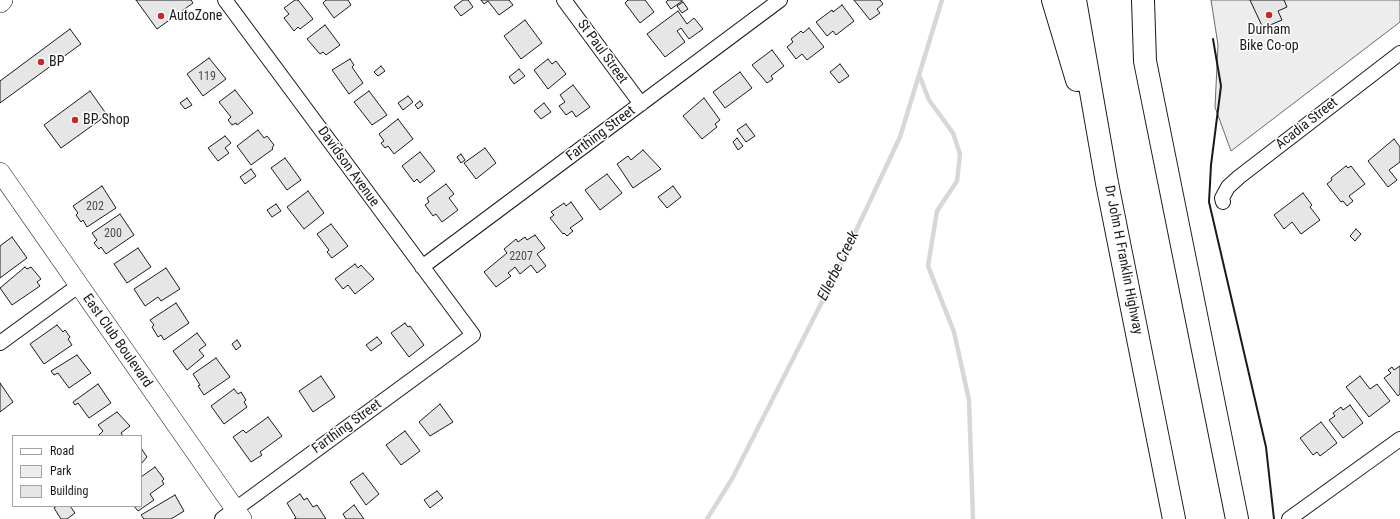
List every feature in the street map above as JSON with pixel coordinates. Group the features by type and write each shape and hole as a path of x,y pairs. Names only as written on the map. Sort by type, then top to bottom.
{"highway":[{"path":"1053,0 1107,183"},
{"name":"Dr John H Franklin Highway","path":"1075,0 1107,183 1174,519"},
{"path":"1130,0 1145,61 1237,519"},
{"path":"1143,0 1145,61"}],"street":[{"name":"Davidson Avenue","path":"225,0 472,334"},
{"name":"St Paul Street","path":"564,0 640,104"},
{"name":"Farthing Street","path":"422,267 780,0"},
{"name":"Acadia Street","path":"1223,202 1222,198 1228,187 1239,177 1400,53"},
{"name":"East Club Boulevard","path":"0,172 233,516"},
{"path":"0,343 78,286"},
{"name":"Farthing Street","path":"233,516 472,334"},
{"path":"1289,519 1400,439"}],"green space":[{"path":"1211,0 1400,0 1400,22 1231,151 1215,107 1218,45"}],"building":[{"name":"AutoZone","path":"136,0 191,0 193,3 157,29"},
{"path":"295,0 298,0 313,19 300,29 298,27 294,31 284,18 289,14 284,8"},
{"path":"326,0 348,0 351,5 334,18 323,3"},
{"path":"463,0 468,0 473,7 461,16 454,7"},
{"path":"481,0 509,0 513,5 499,15 488,1 484,4"},
{"path":"628,0 645,0 654,12 640,23 625,3"},
{"path":"668,0 682,1 671,9 666,2"},
{"path":"854,0 880,0 883,4 877,9 880,13 870,20"},
{"name":"Durham Bike Co-op","path":"1250,0 1284,0 1287,7 1278,11 1282,20 1263,28"},
{"path":"683,2 688,9 682,13 677,6"},
{"path":"842,5 854,21 836,35 833,31 827,36 816,22 832,10 833,12"},
{"path":"678,11 687,24 694,18 703,29 689,39 681,28 677,31 685,42 665,57 647,34"},
{"path":"525,20 542,43 521,59 504,36"},
{"path":"325,25 340,45 326,55 323,52 320,54 307,39"},
{"path":"809,28 824,47 807,60 802,54 796,59 787,47 793,42 791,39 801,31 803,33"},
{"name":"BP","path":"70,29 81,44 0,103 0,81"},
{"path":"772,50 784,66 771,76 773,79 767,83 752,65"},
{"path":"209,58 226,79 203,96 187,74"},
{"path":"350,59 354,65 352,67 363,83 349,94 332,70"},
{"path":"548,59 552,64 556,61 566,74 548,89 534,70"},
{"path":"840,64 849,76 839,83 830,72"},
{"path":"381,66 385,71 378,76 374,72"},
{"path":"519,69 525,76 514,84 509,77"},
{"path":"740,72 752,88 725,108 713,92"},
{"path":"573,85 590,107 576,117 572,111 566,115 559,106 565,102 560,95"},
{"path":"235,90 253,113 237,125 236,123 232,125 228,120 231,117 219,102"},
{"name":"BP Shop","path":"90,91 107,115 61,148 44,125"},
{"path":"369,91 387,115 372,125 354,102"},
{"path":"408,96 413,102 403,110 398,103"},
{"path":"187,98 192,105 185,109 180,103"},
{"path":"704,98 720,120 715,124 717,127 702,139 683,116"},
{"path":"420,101 423,105 418,109 415,105"},
{"path":"544,103 551,112 541,119 534,111"},
{"path":"398,119 413,139 394,154 388,146 385,148 381,143 384,141 379,134"},
{"path":"746,124 755,136 746,142 737,130"},
{"path":"258,130 264,138 267,136 274,145 272,148 273,149 251,165 237,146"},
{"path":"225,136 231,143 225,148 229,153 218,161 208,148"},
{"path":"737,138 743,146 738,150 733,142"},
{"path":"1394,139 1400,147 1400,162 1389,170 1397,180 1388,187 1368,161"},
{"path":"485,148 496,163 476,179 464,163"},
{"path":"643,150 661,169 633,188 617,164 628,156 631,160"},
{"path":"420,152 435,171 420,183 417,179 414,182 402,166"},
{"path":"461,154 465,160 461,163 457,157"},
{"path":"285,158 301,180 287,190 271,168"},
{"path":"1346,166 1348,168 1351,166 1365,184 1349,196 1353,201 1347,206 1343,201 1341,202 1327,184 1332,180 1331,178"},
{"path":"251,169 256,176 245,184 240,177"},
{"path":"607,174 622,193 600,210 585,190"},
{"path":"446,184 454,194 449,198 458,210 442,222 436,214 433,216 425,205 429,202 427,198"},
{"path":"102,186 116,208 87,227 83,220 81,222 76,215 78,213 73,206"},
{"path":"673,186 681,197 667,208 658,197"},
{"path":"308,191 324,213 304,229 287,207"},
{"path":"1303,193 1312,205 1310,207 1320,220 1301,234 1292,222 1284,229 1274,215"},
{"path":"571,202 583,219 570,228 573,231 567,236 564,233 563,234 550,218 554,215 551,212 564,203 566,206"},
{"path":"276,204 281,211 272,217 267,210"},
{"path":"120,214 134,235 106,254 101,247 99,249 94,243 97,240 92,233"},
{"path":"331,224 348,246 332,258 327,252 329,250 317,234"},
{"path":"1356,229 1361,234 1355,241 1350,236"},
{"path":"535,235 545,248 537,254 546,266 537,273 531,265 520,274 515,267 508,273 511,276 496,287 484,272 507,253 504,249 516,239 518,242 525,237 527,240"},
{"path":"12,237 27,258 0,278 0,246"},
{"path":"138,248 151,267 127,283 114,264"},
{"path":"355,264 358,268 361,265 374,279 355,294 348,285 343,289 335,279"},
{"path":"25,267 27,269 31,267 41,279 37,282 40,286 12,305 0,288"},
{"path":"166,268 180,289 161,301 158,297 145,306 134,289"},
{"path":"176,303 189,323 164,340 161,335 158,337 152,327 154,325 150,320"},
{"path":"405,323 408,327 410,326 424,345 409,357 391,333"},
{"path":"57,325 63,332 65,330 70,337 68,339 72,345 44,364 30,344"},
{"path":"197,333 206,345 199,350 204,356 187,370 173,351"},
{"path":"377,337 382,343 371,351 366,345"},
{"path":"237,340 241,346 236,350 232,344"},
{"path":"77,355 91,373 69,388 58,373 54,375 51,371"},
{"path":"216,358 230,377 204,395 193,374"},
{"path":"1400,366 1400,394 1398,396 1384,378 1391,373 1388,370 1392,367 1394,370"},
{"path":"321,376 335,397 313,412 299,391"},
{"path":"1360,376 1370,389 1377,384 1390,401 1369,417 1346,387"},
{"path":"0,383 13,402 0,412"},
{"path":"98,384 111,403 89,418 78,403 75,405 73,402"},
{"path":"234,389 238,394 241,392 246,400 244,402 247,407 224,424 211,406"},
{"path":"440,404 453,422 430,436 419,422"},
{"path":"1350,405 1363,423 1343,438 1329,420 1335,416 1333,413 1341,407 1343,410"},
{"path":"117,412 130,426 121,433 122,435 99,435 103,431 98,425"},
{"path":"268,417 282,436 260,452 262,455 251,462 233,437 243,430 246,433"},
{"path":"1321,422 1337,443 1320,456 1317,452 1313,455 1300,438"},
{"path":"405,431 420,451 401,465 386,445"},
{"path":"142,450 147,457 142,463"},
{"path":"155,467 164,479 162,481 164,484 150,494 154,500 138,511 135,507 142,507 142,476"},
{"path":"363,473 379,494 366,505 350,482"},
{"path":"437,491 443,498 430,508 424,500"},
{"path":"300,494 304,500 307,498 313,507 317,505 326,519 294,519 296,518 287,503"},
{"path":"175,495 184,511 171,519 144,519 141,515"},
{"path":"354,505 364,519 346,519 343,514"},
{"path":"71,507 75,513 67,519 61,519 54,508"}],"waterway":[{"name":"Ellerbe Creek","path":"707,519 732,479 833,280 900,137 942,0"},
{"path":"920,77 929,100 953,133 960,154 957,181 937,211 928,266 954,332 969,400 973,519"}],"wall":[{"path":"1213,39 1221,86 1211,165 1209,202 1266,447 1274,519"}],"place":[{"name":"Durham Bike Co-op","path":"1269,15"},
{"name":"AutoZone","path":"161,16"},
{"name":"BP","path":"41,62"},
{"name":"BP Shop","path":"75,120"}]}
